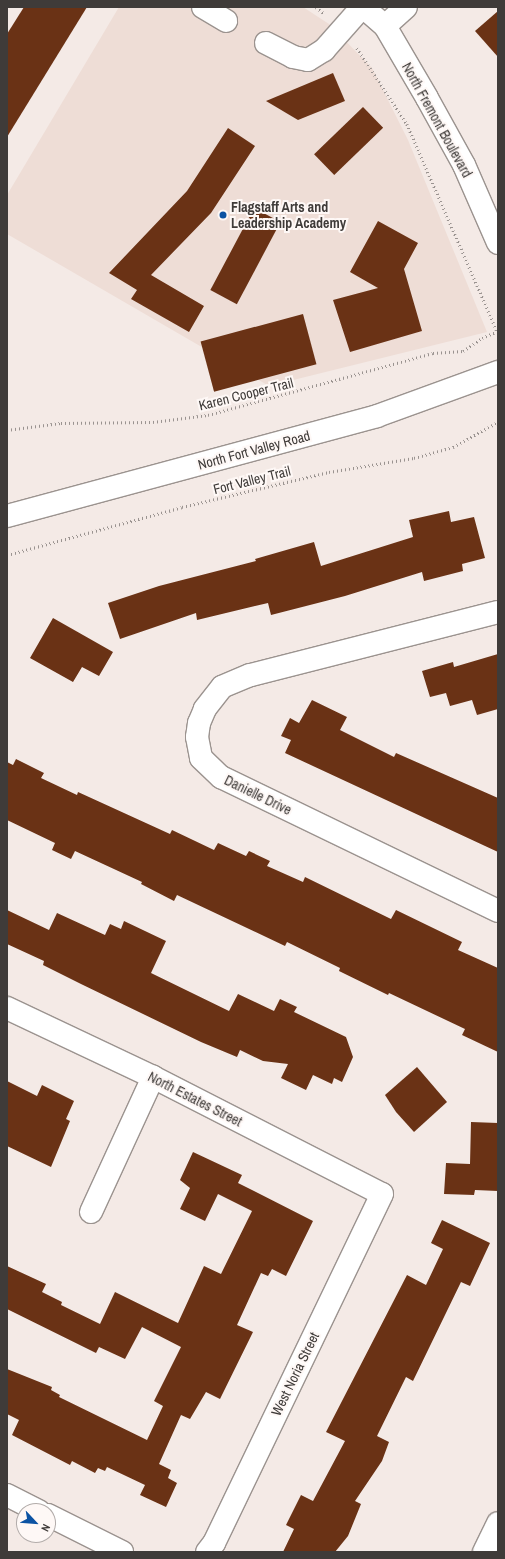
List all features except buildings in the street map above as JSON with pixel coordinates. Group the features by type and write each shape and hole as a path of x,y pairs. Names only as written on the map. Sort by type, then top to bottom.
{"street":[{"path":"203,7 226,21"},
{"path":"266,43 292,57 308,60 324,50 362,7"},
{"name":"North Fremont Boulevard","path":"362,7 385,26 464,165 498,243"},
{"path":"385,26 406,7"},
{"name":"North Fort Valley Road","path":"7,516 376,416 498,372"},
{"name":"Danielle Drive","path":"498,612 250,675 222,687 205,709 199,723 197,737 201,758 221,777 498,911"},
{"name":"North Estates Street","path":"7,1008 153,1077 382,1194"},
{"path":"91,1212 153,1077"},
{"name":"West Noria Street","path":"207,1552 214,1543 382,1194"},
{"path":"7,1495 23,1503"},
{"path":"56,1519 122,1552"},
{"path":"484,1552 498,1523"}],"path":[{"path":"316,7 341,30 363,54 408,124 498,331"},
{"name":"Karen Cooper Trail","path":"7,430 61,423 153,422 208,415 433,353 463,351 482,338 498,331"},
{"name":"Fort Valley Trail","path":"7,555 182,508 329,472 414,458 453,447 498,422"}],"shaded area":[{"name":"Flagstaff Arts and Leadership Academy","path":"119,7 303,7 329,24 372,68 408,140 487,332 269,386 7,234 7,195"}],"place":[{"name":"Flagstaff Arts and Leadership Academy","path":"223,215"}]}
